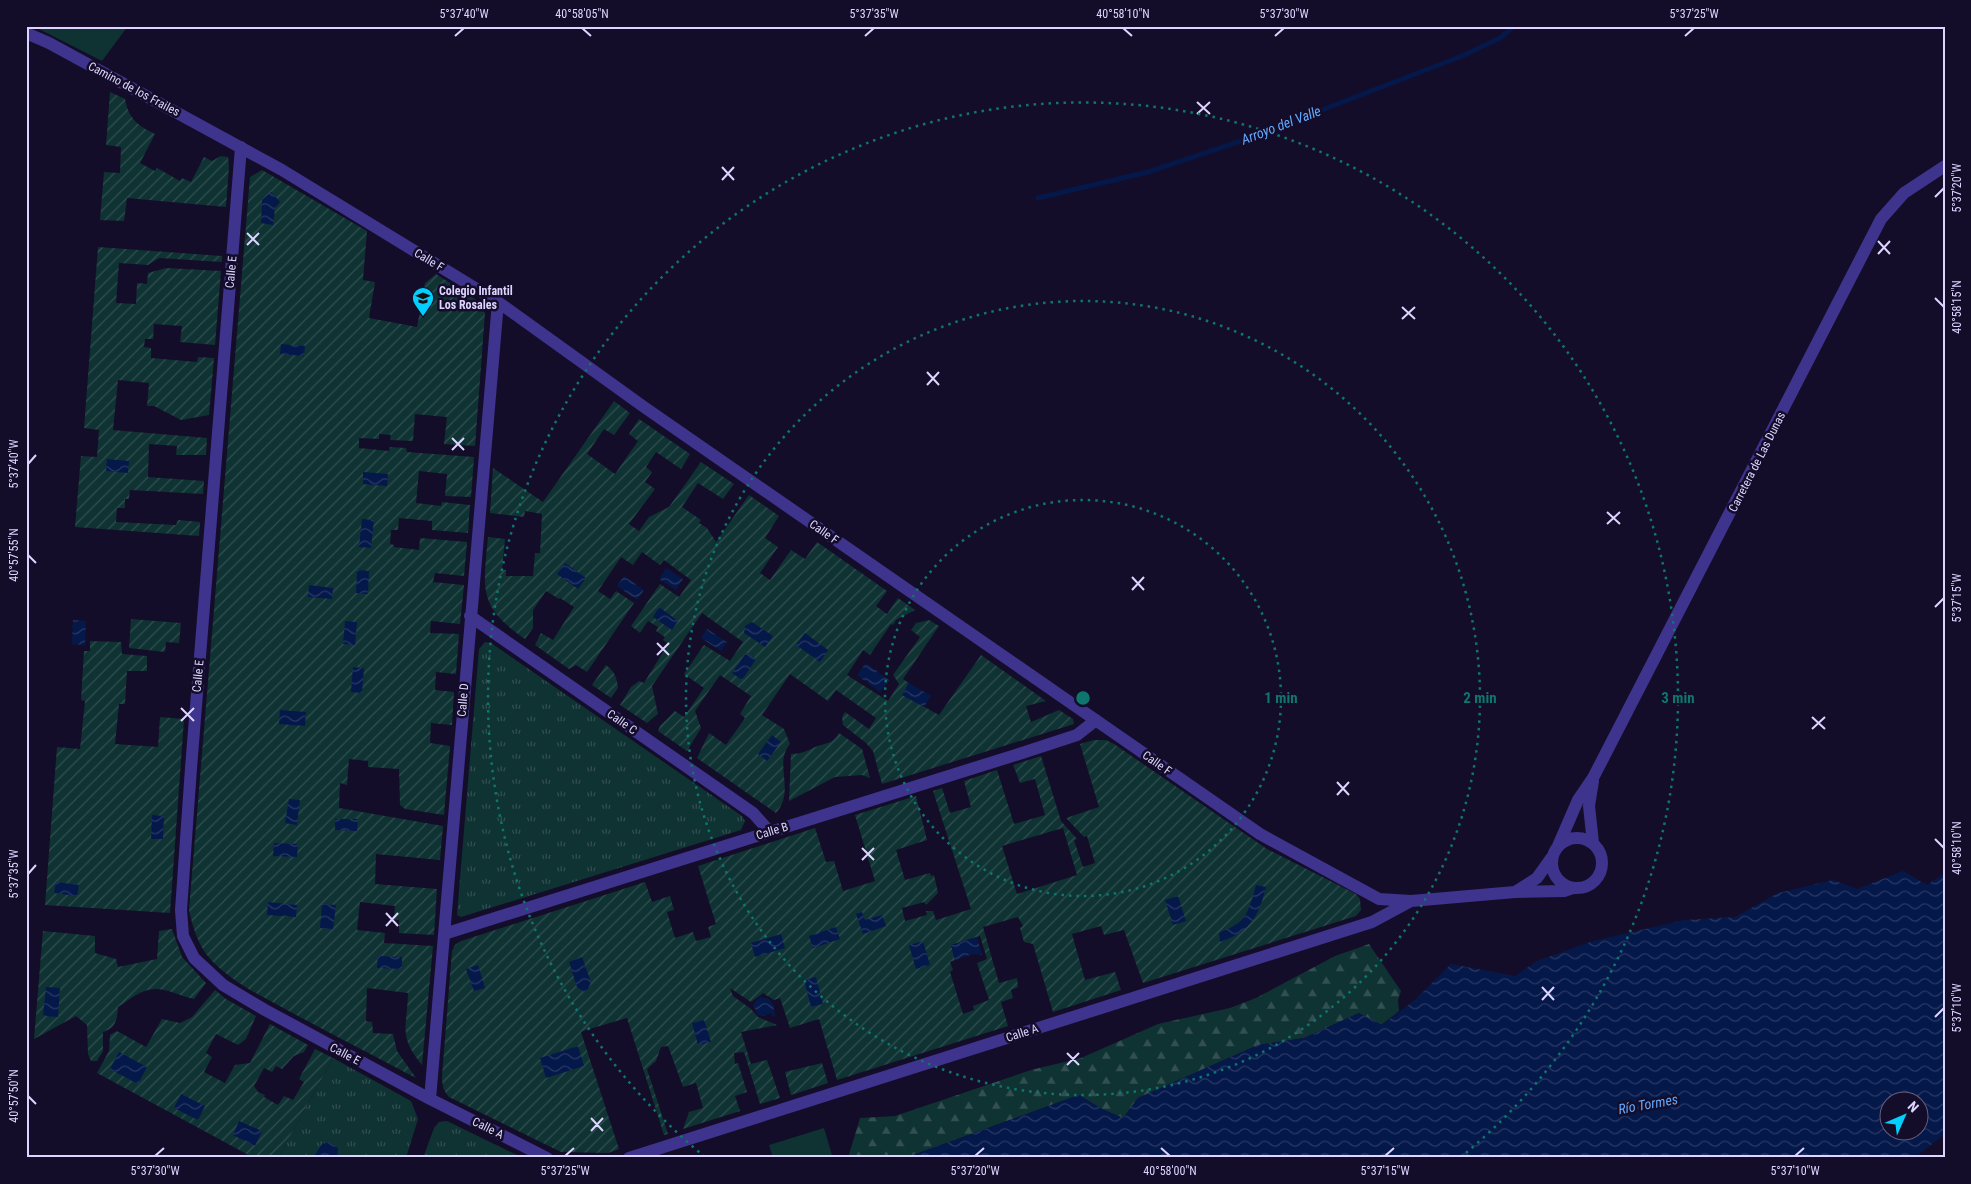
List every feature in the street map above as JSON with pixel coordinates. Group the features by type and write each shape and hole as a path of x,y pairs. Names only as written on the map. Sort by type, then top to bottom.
{"street":[{"name":"Camino de los Frailes","path":"26,33 49,43 241,147"},
{"name":"Calle F","path":"241,147 498,302 652,412 1260,834 1378,899 1411,901"},
{"name":"Calle E","path":"241,147 190,778 181,910 183,936 194,958 224,985 265,1010 430,1099"},
{"name":"Carretera de Las Dunas","path":"1515,892 1537,878 1555,852 1578,800 1594,778 1881,219 1904,193 1945,166"},
{"name":"Calle D","path":"430,1099 498,302"},
{"name":"Calle C","path":"470,616 745,808 770,832"},
{"name":"Calle B","path":"444,934 1059,741 1077,735 1096,720"},
{"name":"Carretera de Las Dunas","path":"1593,843 1589,806 1594,778"},
{"path":"1575,837 1584,838 1593,843 1601,855 1602,870 1594,882 1580,888 1565,885 1554,873 1555,852 1566,840 1575,837"},
{"name":"Carretera de Las Dunas","path":"1411,901 1515,892 1564,891 1573,888"},
{"name":"Calle A","path":"629,1158 1372,922 1411,901"},
{"name":"Calle A","path":"430,1099 547,1158"}],"green space":[{"path":"33,26 128,26 102,61"},
{"path":"110,92 125,99 129,112 135,121 143,128 155,134 140,163 155,171 157,168 180,181 182,178 191,182 204,157 212,161 221,156 228,157 226,207 127,198 124,221 100,220 104,172 120,173 121,147 106,145"},
{"path":"262,170 367,231 363,280 375,282 369,318 417,327 425,283 436,274 475,299 485,313 475,446 444,444 447,417 415,414 413,441 390,440 391,435 379,434 379,439 359,438 359,448 389,451 390,447 406,448 407,452 474,457 471,497 445,496 447,474 419,471 416,503 441,506 442,502 470,505 468,533 432,530 432,521 399,518 398,530 391,530 390,544 394,545 394,547 419,550 420,538 467,542 464,576 435,573 433,582 464,585 460,624 431,621 430,633 459,634 456,674 436,672 435,690 454,692 452,725 431,723 430,743 450,746 444,815 405,809 400,805 399,769 368,767 368,761 349,759 347,785 340,783 339,808 443,826 440,860 376,854 375,884 437,889 434,935 399,933 399,920 394,920 395,906 360,902 357,930 385,933 384,943 433,946 422,1065 414,1055 407,1039 408,993 367,988 366,1021 372,1022 373,1033 393,1034 397,1051 416,1078 267,1000 221,970 208,957 200,944 189,910 250,177"},
{"path":"98,247 222,256 222,262 159,258 148,265 119,263 116,303 136,304 137,283 147,284 148,273 166,268 221,271 215,345 180,342 182,326 154,324 153,339 145,339 144,347 151,348 151,358 197,362 198,357 214,358 209,415 181,420 154,406 147,406 149,383 118,380 113,430 207,438 206,455 176,455 177,446 149,444 148,477 204,481 203,494 130,490 129,499 125,499 125,508 117,508 116,522 176,525 178,520 200,522 199,536 75,527 81,456 97,457 99,430 84,428"},
{"path":"614,401 630,413 614,435 604,429 587,454 615,474 638,441 629,434 639,419 690,454 681,469 656,452 646,467 652,472 645,482 655,489 629,524 639,531 649,517 669,507 701,462 734,484 723,499 698,483 682,507 701,520 699,523 707,528 716,542 749,495 779,516 765,538 778,547 760,573 770,580 791,550 805,559 817,542 887,591 876,606 887,614 898,598 915,610 896,620 893,625 891,624 870,655 863,650 847,675 888,701 899,684 893,675 920,637 911,630 916,623 929,620 939,626 903,679 909,683 903,695 939,715 981,655 1046,701 1026,706 1031,722 1059,710 1073,719 1074,724 882,784 873,751 843,725 842,717 845,712 869,729 876,718 836,690 828,701 790,674 762,715 784,729 790,744 783,760 784,795 782,804 776,813 697,758 709,733 726,745 745,718 740,714 751,696 720,675 695,711 701,728 687,751 658,731 660,726 675,711 684,717 704,688 684,674 704,645 730,661 743,642 702,613 652,686 658,714 647,723 620,705 631,687 639,681 644,683 668,644 663,640 665,637 656,631 658,627 648,621 640,633 631,626 660,584 679,597 691,580 664,560 660,565 642,552 633,565 621,557 598,591 610,599 616,591 634,603 587,672 576,665 569,669 535,645 541,633 553,640 574,607 560,598 546,591 533,610 533,628 525,639 499,617 487,596 485,571 488,537 505,539 502,570 506,570 506,576 533,576 535,553 540,553 542,514 525,511 524,517 490,513 493,468 543,502"},
{"path":"131,619 181,623 179,643 166,642 165,652 129,648"},
{"path":"90,641 121,642 122,654 147,656 147,671 127,671 125,704 119,704 115,744 158,747 160,717 184,719 170,913 45,905 57,747 80,749 85,701 81,700 84,651 90,651"},
{"path":"485,642 491,643 742,816 745,821 741,830 461,917 457,915 479,649"},
{"path":"606,665 615,675 618,684 618,688 611,698 592,685"},
{"path":"839,733 862,749 870,778 862,775 835,777 789,801 791,754 804,752 829,743"},
{"path":"1094,740 1106,740 1114,744 1267,849 1356,894 1360,899 1361,910 1356,916 1143,983 1124,930 1104,935 1101,926 1072,934 1085,980 1115,972 1121,990 1053,1012 1033,944 1024,942 1020,928 1023,926 1018,917 983,927 999,983 1017,978 1018,987 1011,990 1013,998 1001,1002 1008,1026 837,1080 819,1019 790,1028 780,998 774,1000 763,993 751,1002 730,988 733,996 751,1009 758,1017 777,1025 741,1032 751,1064 767,1060 780,1098 760,1104 744,1052 734,1053 735,1064 738,1063 747,1092 735,1096 740,1111 683,1129 689,1112 703,1108 696,1083 683,1087 668,1046 661,1047 656,1061 647,1069 668,1134 664,1135 627,1018 586,1030 581,1032 619,1149 608,1153 561,1152 449,1097 445,1092 442,1076 452,951 455,945 461,941 645,882 652,902 670,896 674,910 667,912 675,938 693,932 696,941 711,937 708,927 716,924 698,866 815,828 826,862 834,861 843,891 875,881 855,815 916,796 927,840 896,850 905,880 930,873 931,876 934,875 938,893 926,905 924,902 902,908 905,921 927,915 926,911 933,911 936,920 971,909 933,791 942,788 950,813 971,807 964,781 997,770 1014,824 1045,815 1035,779 1020,783 1013,765 1041,756 1061,821 1077,839 1074,840 1083,867 1095,863 1087,836 1084,837 1066,818 1099,807 1080,744","holes":["1063,828 1077,875 1017,894 1002,846","980,936 987,959 977,963 989,1000 973,1006 974,1010 963,1014 950,972 953,970 950,962 955,960 951,945"]},
{"path":"172,929 182,957 206,983 194,999 157,989 151,989 134,996 118,1007 115,1023 111,1028 103,1032 103,1051 97,1061 91,1061 88,1054 87,1025 76,1016 34,1039 43,931 95,936 95,953 116,959 118,967 157,959 159,931"},
{"path":"1369,944 1401,991 1398,1000 1399,1011 1381,1025 1359,1013 1304,1038 1258,1045 1138,1098 1123,1118 1102,1109 1079,1095 905,1158 848,1158 860,1118 895,1116 1031,1070 1081,1058 1158,1024 1230,1008 1256,998 1335,956"},
{"path":"215,990 226,999 256,1016 246,1039 238,1045 216,1034 206,1053 212,1057 204,1072 225,1083 235,1065 250,1063 270,1024 308,1045 304,1052 294,1056 282,1069 276,1066 272,1072 264,1068 254,1086 258,1092 265,1095 264,1097 278,1105 284,1096 293,1100 304,1082 299,1079 315,1049 333,1058 278,1158 254,1158 97,1073 109,1051 110,1035 117,1031 146,1047 162,1019 180,1023 192,1017"},
{"path":"333,1058 411,1101 418,1119 406,1158 278,1158"},
{"path":"822,1063 828,1083 791,1095 785,1072"},
{"path":"447,1121 523,1158 423,1158 434,1128 439,1122"},
{"path":"824,1128 832,1155 823,1158 773,1158 769,1145"}],"water":[{"path":"271,192 280,202 275,208 273,225 261,223 262,200"},
{"path":"281,344 305,346 304,356 280,354"},
{"path":"107,459 129,461 128,473 106,471"},
{"path":"363,472 388,474 387,486 363,484"},
{"path":"362,519 374,520 371,548 359,547"},
{"path":"565,563 586,578 578,589 557,574"},
{"path":"666,568 683,579 676,590 659,579"},
{"path":"357,570 369,571 368,594 356,593"},
{"path":"624,576 644,590 637,600 617,586"},
{"path":"309,585 333,588 332,599 308,597"},
{"path":"659,607 678,621 672,630 653,617"},
{"path":"73,620 86,621 85,645 72,644"},
{"path":"345,621 357,622 355,645 343,644"},
{"path":"752,622 773,636 765,647 744,633 745,626"},
{"path":"707,629 727,642 721,651 701,638"},
{"path":"805,633 828,650 820,662 796,645"},
{"path":"746,653 756,659 742,680 732,673"},
{"path":"866,663 889,680 880,692 857,675"},
{"path":"353,667 364,668 362,693 351,692"},
{"path":"909,683 931,696 924,707 902,695"},
{"path":"280,710 306,712 305,726 279,724"},
{"path":"772,735 781,742 767,761 758,754"},
{"path":"289,799 300,800 297,825 285,823"},
{"path":"152,815 164,816 163,839 151,839"},
{"path":"335,819 358,819 357,831 335,830"},
{"path":"274,843 298,844 297,857 273,856"},
{"name":"Río Tormes","path":"1903,871 1927,885 1945,873 1945,1134 1914,1158 905,1158 1079,1095 1102,1109 1123,1118 1138,1098 1258,1045 1304,1038 1359,1013 1382,1025 1416,999 1451,964 1515,976 1537,961 1593,941 1684,920 1735,917 1778,893 1833,880 1857,889"},
{"path":"56,882 79,885 77,896 54,893"},
{"path":"1256,885 1266,887 1252,922 1239,933 1220,942 1219,932 1236,925 1249,909"},
{"path":"1178,896 1186,921 1173,925 1165,900"},
{"path":"268,902 297,905 296,917 267,915"},
{"path":"322,904 336,905 333,929 320,928"},
{"path":"862,912 865,920 882,915 886,926 863,934 856,914"},
{"path":"836,927 840,939 813,948 809,936"},
{"path":"781,934 785,948 755,957 751,943"},
{"path":"977,937 982,955 973,954 955,960 951,945"},
{"path":"923,941 930,965 916,969 909,945"},
{"path":"378,956 402,957 402,969 377,968"},
{"path":"582,957 591,982 588,989 584,992 577,987 569,962"},
{"path":"478,965 485,988 474,991 466,969"},
{"path":"816,977 823,1004 811,1007 804,980"},
{"path":"46,987 60,988 58,1017 43,1016"},
{"path":"759,997 769,999 773,1004 775,1016 772,1017 771,1013 763,1016 758,1015 753,1005"},
{"path":"704,1020 711,1042 698,1045 692,1023"},
{"path":"578,1046 584,1066 546,1078 540,1058"},
{"path":"119,1052 147,1067 138,1084 110,1069"},
{"path":"181,1094 205,1106 198,1120 174,1108"},
{"path":"239,1121 262,1131 255,1146 233,1135"},
{"path":"329,1142 338,1148 337,1158 313,1158 322,1144"}],"waterway":[{"name":"Arroyo del Valle","path":"1038,198 1148,172 1241,141 1462,56 1500,38 1514,26"}],"place":[{"name":"Colegio Infantil Los Rosales","path":"423,317"}]}
